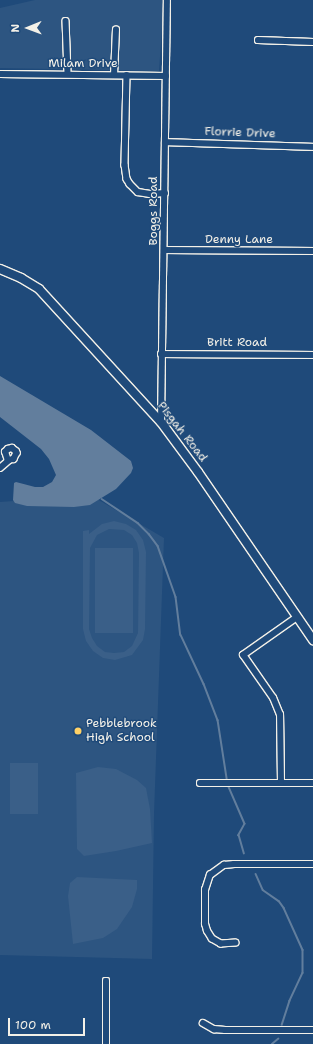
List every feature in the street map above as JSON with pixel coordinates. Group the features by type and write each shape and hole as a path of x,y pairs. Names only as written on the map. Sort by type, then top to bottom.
{"street":[{"name":"Boggs Road","path":"161,422 161,354 165,250 167,0"},
{"path":"66,21 68,74"},
{"path":"114,75 116,30"},
{"path":"258,40 313,42"},
{"name":"Milam Drive","path":"0,74 166,76"},
{"path":"127,75 125,165 127,179 138,192 150,194 165,193"},
{"name":"Florrie Drive","path":"165,142 313,147"},
{"name":"Denny Lane","path":"165,250 313,251"},
{"name":"Pisgah Road","path":"0,269 21,278 39,289 161,422 198,472 313,640"},
{"name":"Britt Road","path":"161,354 313,354"},
{"path":"0,468 8,461"},
{"path":"281,783 280,715 273,698 243,655 297,617"},
{"path":"200,783 313,783"},
{"path":"236,943 220,944 212,939 206,931 205,890 210,875 224,865 313,864"},
{"path":"106,981 106,1044"},
{"path":"203,1024 214,1029 225,1030 313,1030"}],"shaded area":[{"path":"35,0 164,0 159,71 0,68 0,8"},
{"path":"0,376 91,430 131,461 133,468 131,473 116,489 90,505 74,507 27,506 15,503 13,500 14,483 16,482 35,487 43,487 52,482 56,475 49,459 41,449 0,417"},
{"name":"Pebblebrook High School","path":"67,497 97,499 164,538 154,814 152,959 0,955 0,502"},
{"path":"114,521 126,524 136,530 143,540 146,552 145,629 143,640 132,655 115,660 103,658 93,651 86,641 83,629 83,531 89,530 89,534 102,524","holes":["109,529 124,530 132,535 137,543 139,553 138,633 132,646 124,652 105,652 97,646 89,629 90,548 97,535"]},
{"path":"95,548 133,548 133,633 95,633"},
{"path":"10,763 38,763 38,814 10,814"},
{"path":"98,767 116,769 137,780 146,788 150,809 152,843 84,856 77,849 76,773"},
{"path":"77,877 137,880 137,889 132,907 117,929 103,938 73,944 68,896 70,883"}],"waterway":[{"path":"102,499 138,523 158,546 176,597 181,635 204,684 218,720 227,778"},
{"path":"229,787 245,824 239,835 244,853"},
{"path":"256,874 263,890 279,901 284,908 303,950 303,973 290,1001 282,1025"},
{"path":"272,1044 278,1039"}],"place":[{"name":"Pebblebrook High School","path":"78,731"}]}
